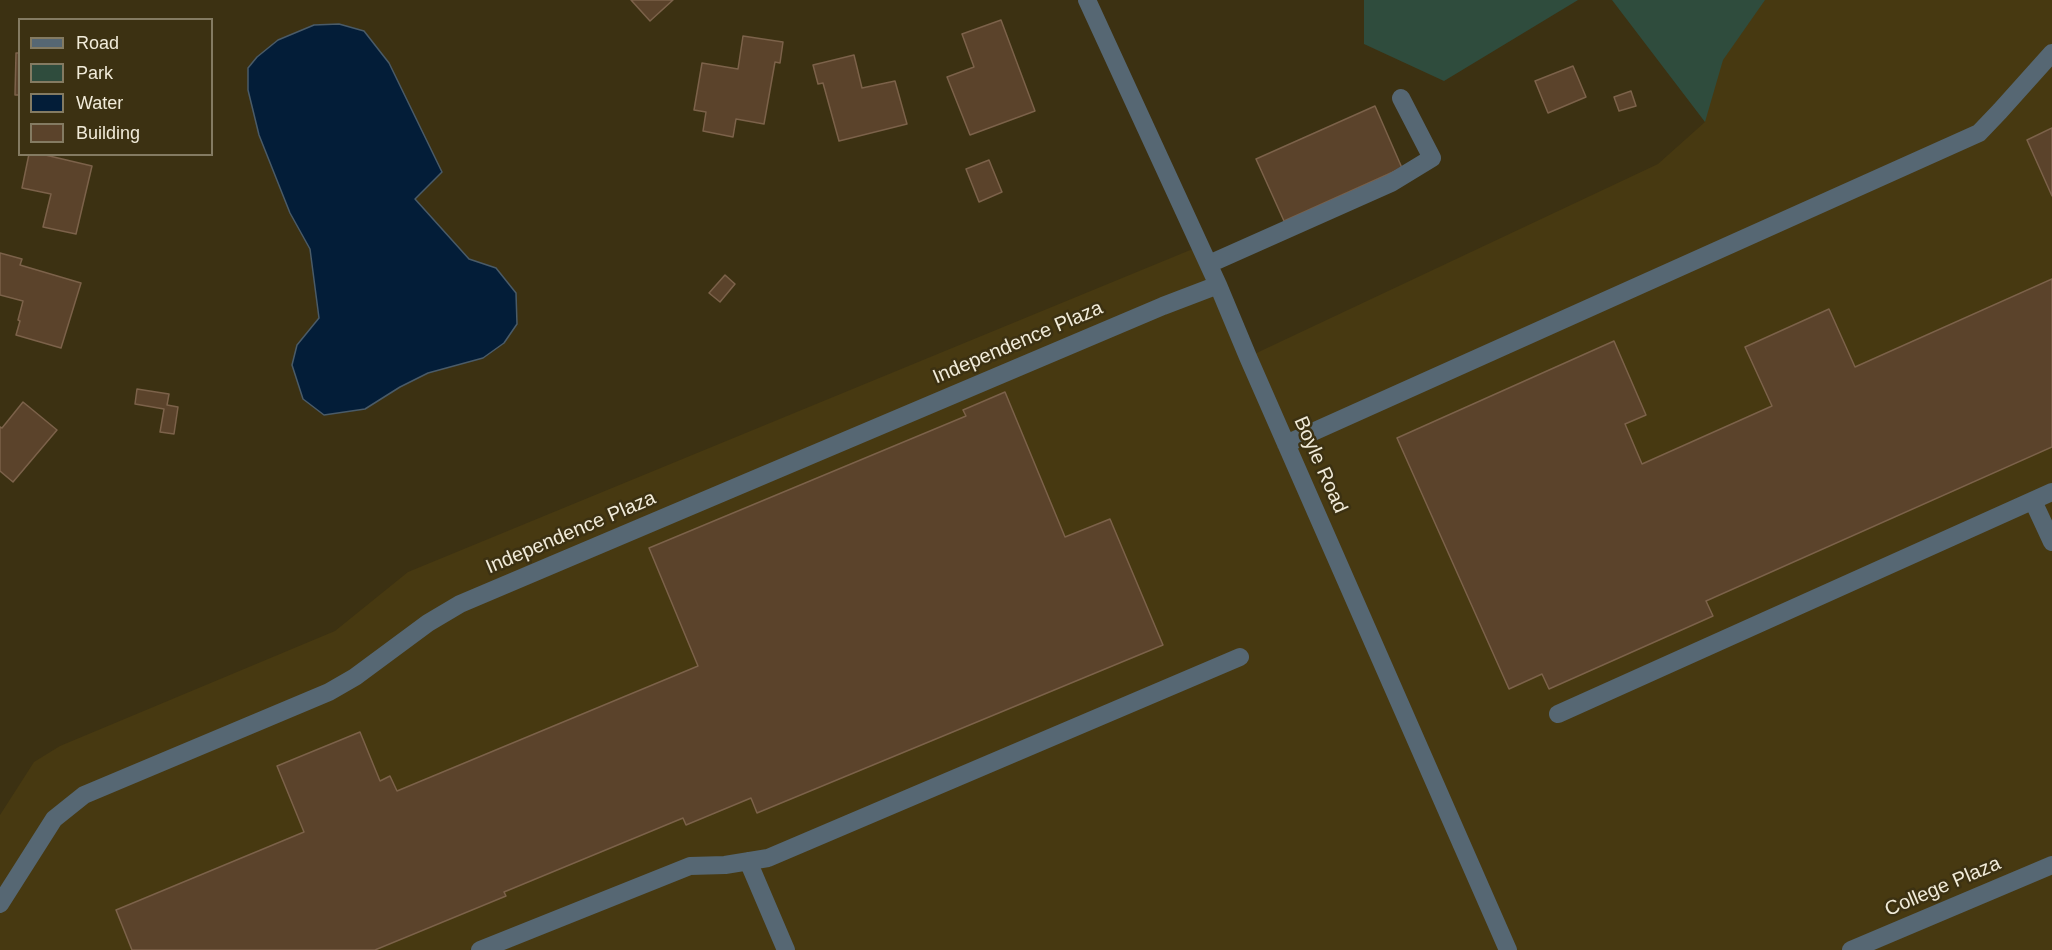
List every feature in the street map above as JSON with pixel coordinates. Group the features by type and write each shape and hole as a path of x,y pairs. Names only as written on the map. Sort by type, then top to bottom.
{"street":[{"name":"Boyle Road","path":"1087,0 1209,264 1508,950"},
{"path":"1287,444 1978,133 2052,53"},
{"path":"1209,264 1390,183 1432,158 1401,98"},
{"name":"Independence Plaza","path":"0,904 54,819 84,795 329,692 355,677 428,622 460,604 1163,306 1218,285"},
{"path":"1558,714 2052,492"},
{"path":"2033,501 2052,543"},
{"path":"480,950 690,866 768,858 1240,657"},
{"path":"748,861 786,950"},
{"name":"College Plaza","path":"1851,950 2052,865"}],"shaded area":[{"path":"1653,0 2052,0 2052,950 0,950 0,815 34,762 60,746 335,631 408,572 1200,246 1248,357 1658,164 1705,122"}],"green space":[{"path":"1364,0 1578,0 1444,81 1364,44"},
{"path":"1612,0 1765,0 1723,60 1705,122"}],"water":[{"path":"339,24 364,31 389,63 442,172 415,199 469,259 496,268 516,293 517,324 504,343 483,358 428,373 365,409 324,415 303,399 292,365 297,345 319,318 310,249 290,213 259,135 248,90 248,68 257,57 278,40 314,25"}],"building":[{"path":"631,0 673,0 650,21"},
{"path":"1001,20 1035,111 970,135 947,77 974,67 962,34"},
{"path":"743,36 783,42 780,63 775,62 764,124 736,119 733,137 703,131 706,112 694,110 702,63 738,69"},
{"path":"16,53 18,53 18,95 15,95"},
{"path":"854,55 862,88 895,81 907,124 839,141 823,83 818,84 813,65"},
{"path":"1573,66 1586,97 1548,113 1535,81"},
{"path":"1631,91 1636,106 1619,111 1614,97"},
{"path":"1375,106 1402,168 1284,221 1256,159"},
{"path":"2052,128 2052,196 2027,140"},
{"path":"29,156 50,156 92,166 76,234 43,227 51,194 22,188"},
{"path":"989,160 1002,192 979,202 966,169"},
{"path":"0,253 22,259 20,265 81,283 61,348 16,335 23,301 0,295"},
{"path":"725,275 735,284 720,302 709,293"},
{"path":"2052,279 2052,447 1706,601 1713,616 1549,689 1542,674 1509,689 1397,438 1614,341 1646,415 1625,424 1642,464 1772,406 1745,347 1829,309 1855,367"},
{"path":"137,389 169,394 167,405 178,407 174,434 160,432 164,409 135,404"},
{"path":"1005,392 1065,537 1110,519 1163,645 757,813 751,798 686,825 683,818 504,892 506,896 375,950 132,950 116,910 304,832 277,766 360,732 380,781 390,776 397,791 698,666 649,548 966,416 963,410"},
{"path":"23,402 57,430 13,482 0,471 0,427 2,428"}]}
